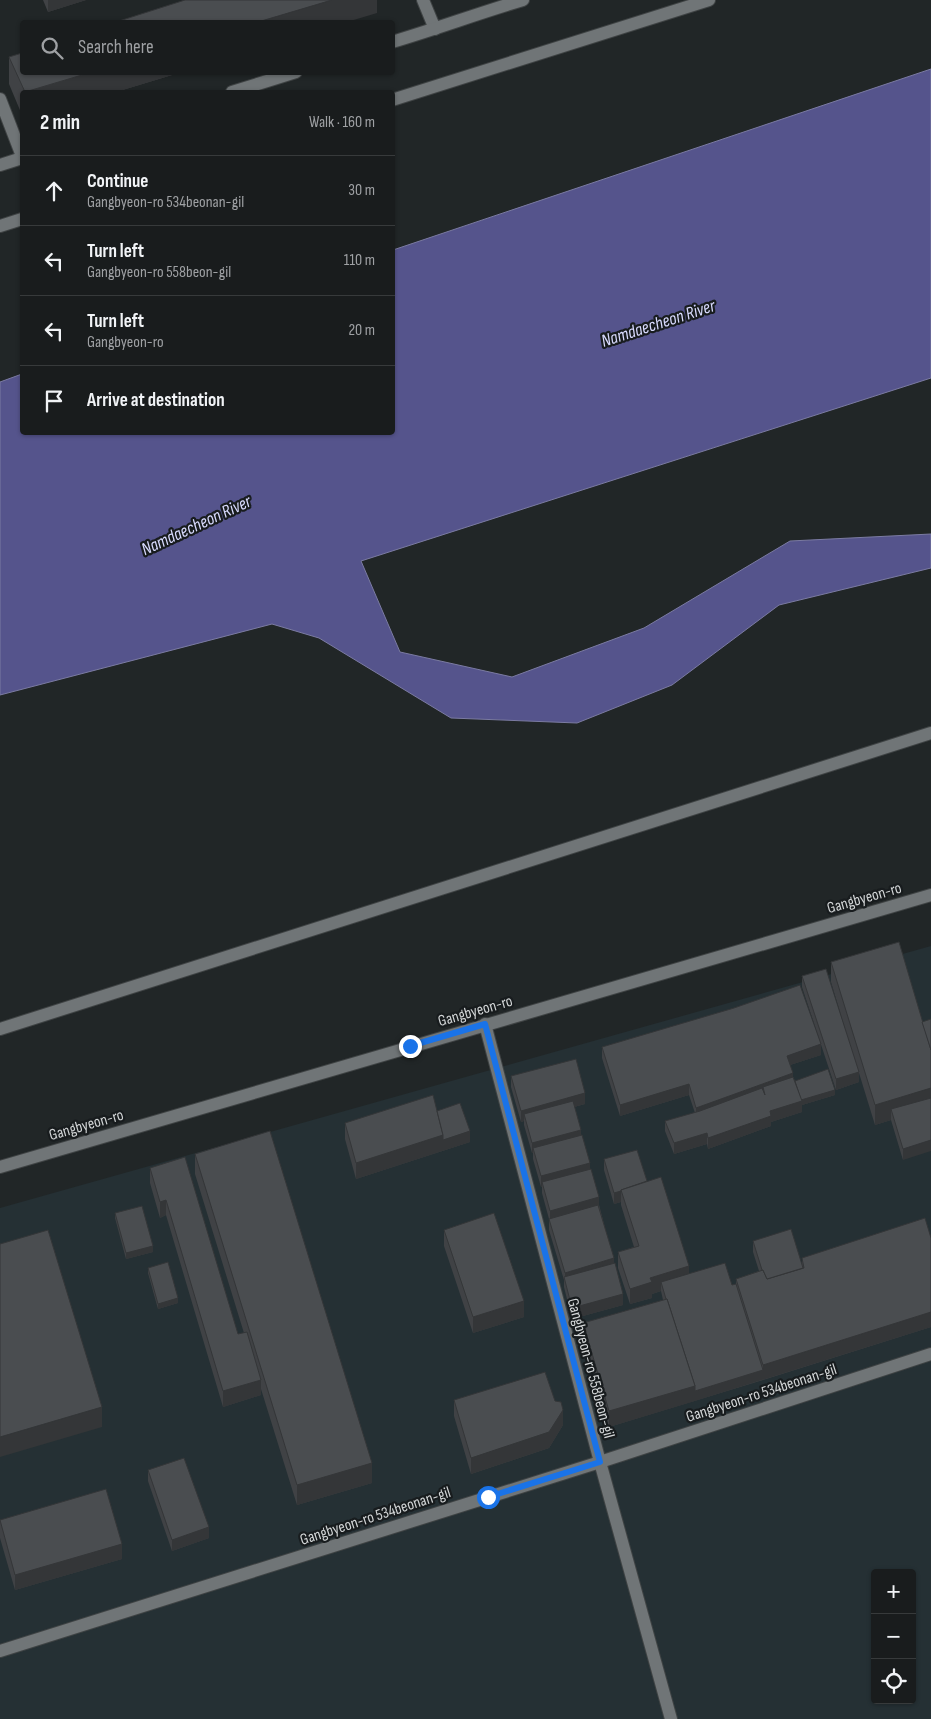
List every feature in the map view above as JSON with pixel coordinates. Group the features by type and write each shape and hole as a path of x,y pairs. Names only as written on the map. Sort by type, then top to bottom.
{"street":[{"path":"424,0 435,29"},
{"path":"395,41 523,0"},
{"path":"395,99 709,0"},
{"path":"238,90 286,75"},
{"path":"0,99 20,152"},
{"path":"0,165 20,158"},
{"path":"0,226 20,219"},
{"path":"0,1028 931,733"},
{"name":"Gangbyeon-ro","path":"0,1167 931,895"},
{"name":"Gangbyeon-ro 558beon-gil","path":"485,1024 600,1462 671,1719"},
{"name":"Gangbyeon-ro 534beonan-gil","path":"0,1651 600,1462 931,1354"}],"shaded area":[{"path":"931,946 931,1719 0,1719 0,1208"}],"water":[{"name":"Namdaecheon River","path":"931,69 931,378 361,561 400,652 512,677 644,628 790,541 931,534 931,568 779,605 672,685 577,723 451,718 319,638 272,624 0,695 0,382 20,375 20,435 395,435 395,249"}],"building":[{"path":"185,0 332,0 265,20 122,20"},
{"path":"20,54 20,75 82,75 32,90 24,90 9,57"},
{"path":"899,942 931,1050 931,1088 875,1105 831,962"},
{"path":"826,969 859,1072 836,1079 802,976"},
{"path":"800,985 821,1044 787,1056 793,1073 696,1108 689,1084 620,1105 602,1047 734,1008"},
{"path":"931,1019 931,1050 922,1022"},
{"path":"576,1059 585,1093 521,1111 511,1076"},
{"path":"828,1069 835,1090 801,1100 795,1081"},
{"path":"793,1077 802,1101 770,1111 771,1116 708,1138 707,1133 674,1143 665,1121 700,1111 762,1088 765,1095 763,1087"},
{"path":"433,1095 443,1135 356,1163 345,1123"},
{"path":"931,1098 931,1140 903,1149 891,1109"},
{"path":"573,1101 581,1130 532,1143 524,1114"},
{"path":"460,1103 470,1131 443,1140 437,1111"},
{"path":"270,1131 372,1463 297,1485 195,1154"},
{"path":"582,1135 590,1163 541,1176 533,1148"},
{"path":"637,1150 647,1181 614,1193 604,1159"},
{"path":"185,1157 238,1334 247,1332 261,1380 223,1391 166,1200 160,1202 150,1168"},
{"path":"591,1169 599,1197 550,1211 542,1182"},
{"path":"661,1177 689,1266 650,1278 652,1282 630,1289 618,1252 639,1246 621,1190"},
{"path":"598,1205 614,1258 565,1273 549,1219"},
{"path":"142,1206 153,1246 126,1253 115,1213"},
{"path":"494,1213 524,1301 473,1317 444,1230"},
{"path":"925,1218 931,1238 931,1312 763,1365 736,1279 763,1270 767,1279 804,1268 802,1258"},
{"path":"791,1229 803,1268 767,1279 762,1270 753,1241"},
{"path":"48,1230 102,1407 0,1437 0,1244"},
{"path":"168,1262 178,1298 158,1304 148,1268"},
{"path":"615,1263 623,1294 572,1308 564,1277"},
{"path":"725,1263 732,1285 736,1284 763,1370 695,1391 661,1282"},
{"path":"667,1299 695,1386 609,1411 583,1323"},
{"path":"545,1372 555,1401 561,1402 563,1410 549,1432 471,1458 454,1400"},
{"path":"184,1458 209,1527 172,1540 148,1470"},
{"path":"106,1489 122,1544 15,1575 0,1520"}],"route":[{"path":"410,1046 485,1024 600,1462 488,1497"}]}
